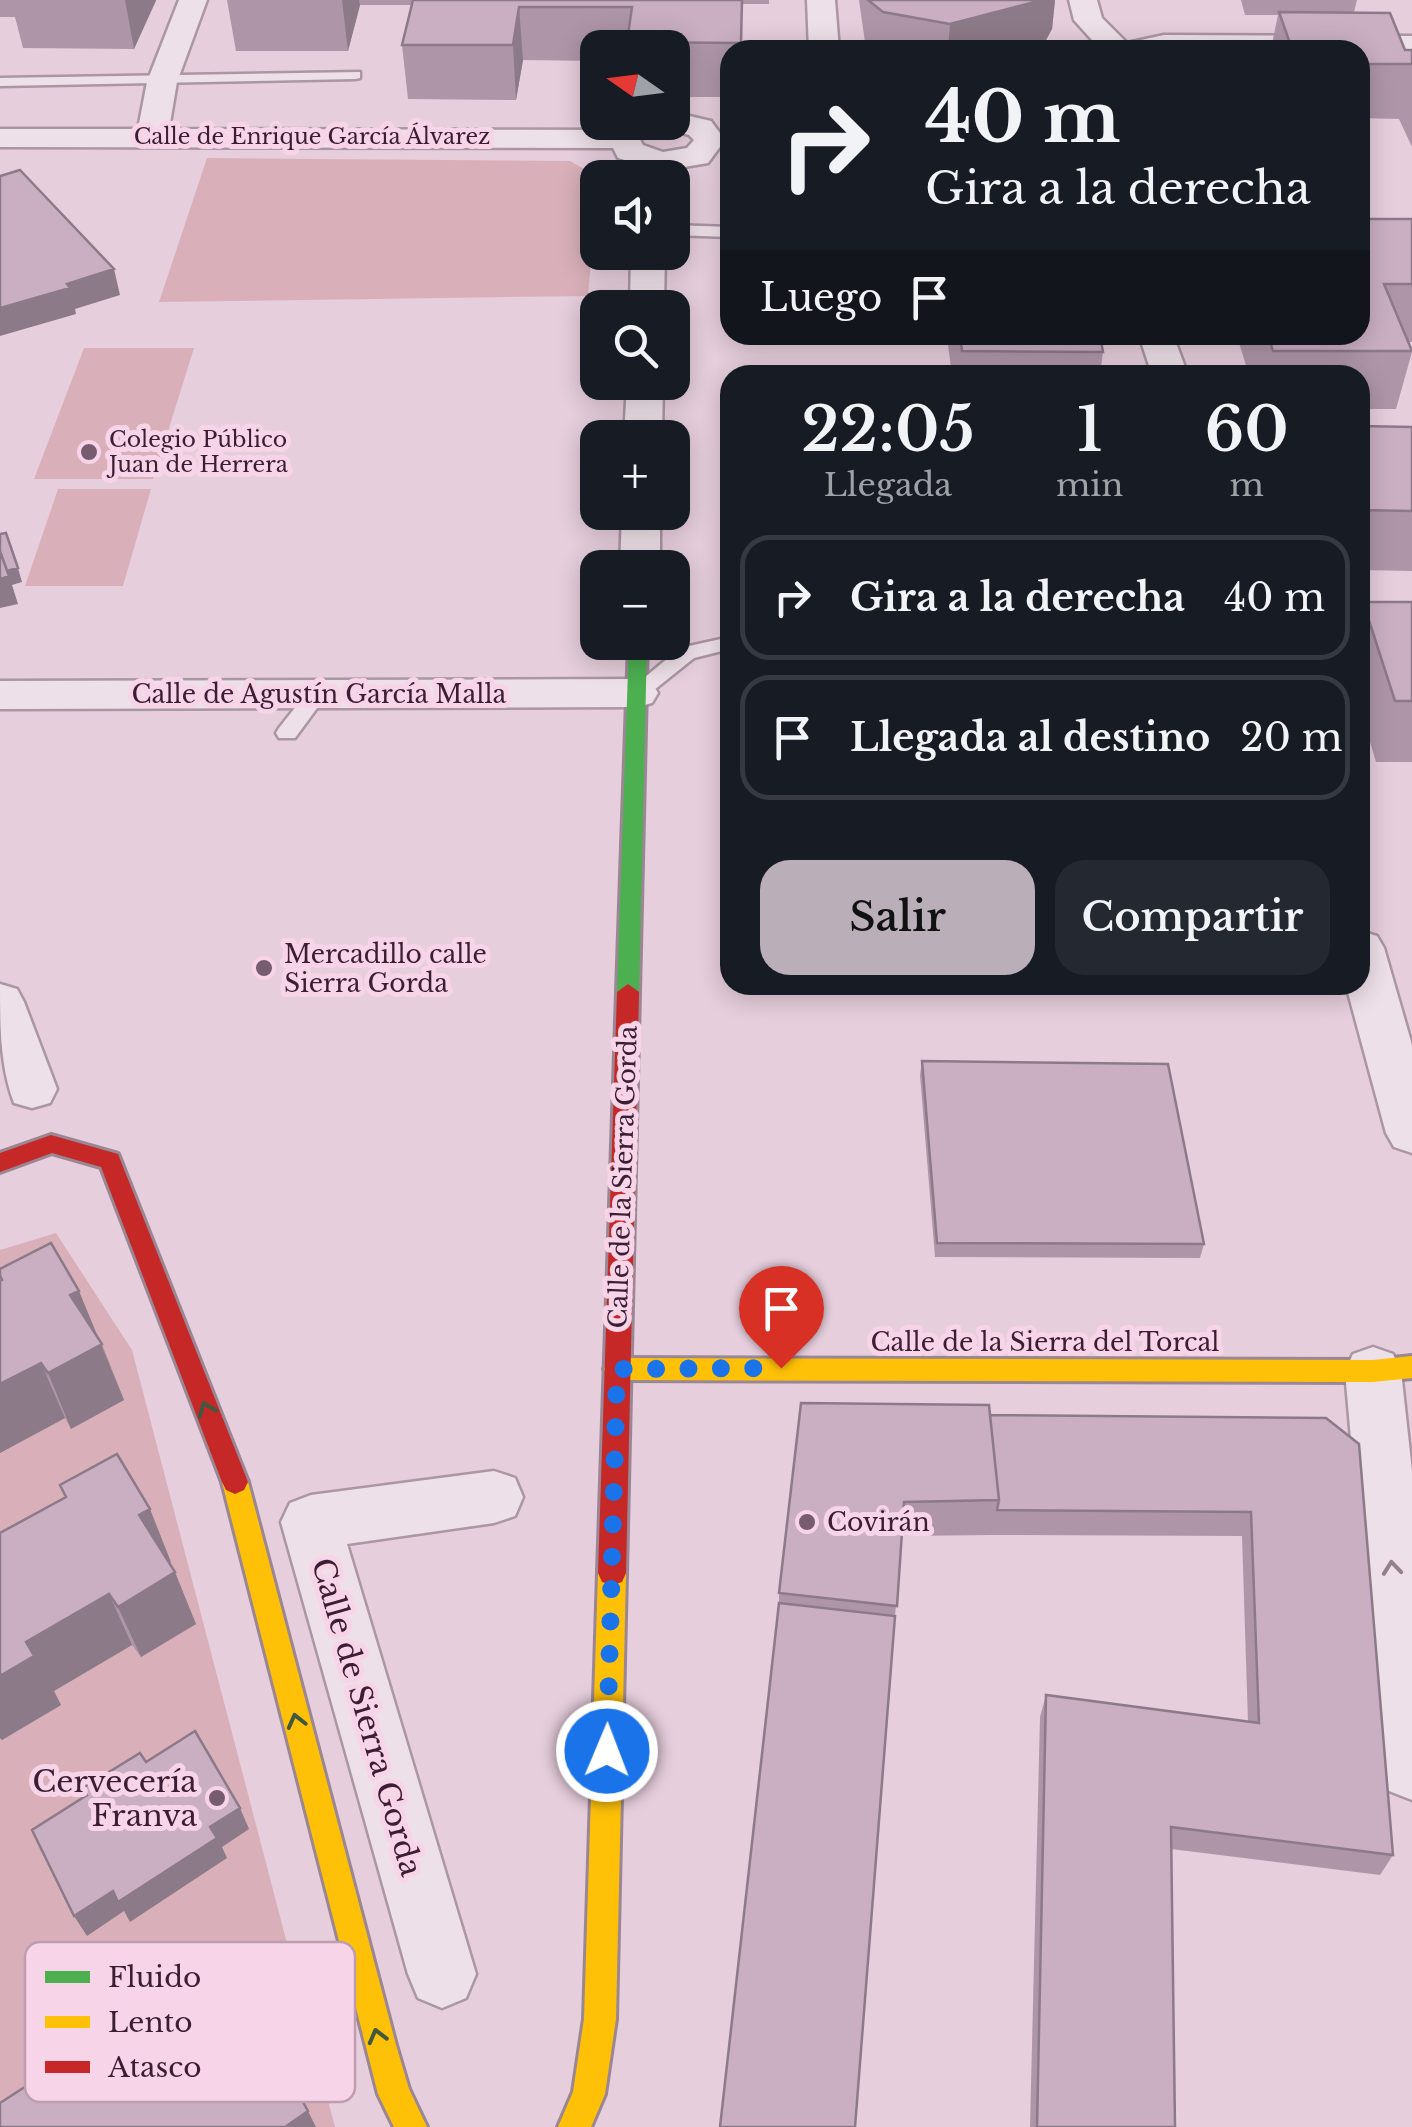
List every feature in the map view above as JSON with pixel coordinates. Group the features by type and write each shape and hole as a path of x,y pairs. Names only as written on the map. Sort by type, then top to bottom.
{"street":[{"path":"152,136 162,82 193,0"},
{"path":"820,0 823,40"},
{"path":"1082,0 1088,20 1107,40"},
{"path":"1370,45 1412,45"},
{"path":"686,160 720,139 690,126"},
{"name":"Calle de Enrique García Álvarez","path":"0,138 580,139"},
{"path":"625,140 629,151 644,160"},
{"name":"Calle de la Sierra Gorda","path":"574,2127 589,2094 600,2019 638,660"},
{"name":"Calle de Agustín García Malla","path":"0,695 637,693"},
{"path":"1370,984 1412,1133"},
{"path":"0,1002 32,1089"},
{"path":"0,1163 51,1144 110,1160 236,1485 354,1942"},
{"name":"Calle de la Sierra del Torcal","path":"617,1369 1392,1369"},
{"path":"1392,1369 1412,1770"},
{"name":"Calle de Sierra Gorda","path":"442,1974 311,1522 494,1498"},
{"path":"355,1947 394,2094 411,2127"}],"lane":[{"path":"0,82 355,76"},
{"path":"690,231 720,232"},
{"path":"637,693 687,653 720,645"},
{"path":"287,733 316,695"}],"shaded area":[{"path":"207,158 570,161 580,167 580,270 590,270 589,290 580,290 580,296 159,302"},
{"path":"84,348 194,348 153,479 34,479"},
{"path":"58,489 151,489 123,586 25,586"},
{"path":"56,1233 132,1350 287,1942 25,1942 25,2102 328,2102 335,2127 0,2127 0,1250"}],"building":[{"path":"413,0 742,0 741,40 690,43 690,30 629,30 632,7 519,7 513,45 402,45"},
{"path":"868,0 1042,0 950,24 883,12"},
{"path":"1279,12 1390,13 1405,50 1412,50 1412,64 1370,64 1370,40 1289,40"},
{"path":"20,170 114,269 67,284 70,288 0,308 0,176"},
{"path":"1370,219 1412,219 1412,284 1384,284 1412,351 1273,351 1271,345 1370,345"},
{"path":"961,345 1102,345 1103,352 962,351"},
{"path":"1370,426 1412,427 1412,511 1370,510"},
{"path":"6,533 18,568 7,571 0,551 0,534"},
{"path":"0,551 9,576 0,579"},
{"path":"1370,602 1412,602 1412,701 1395,701 1370,624"},
{"path":"922,1061 1168,1064 1204,1244 937,1243"},
{"path":"51,1243 79,1291 70,1295 102,1344 48,1373 41,1363 0,1384 0,1269"},
{"path":"801,1403 989,1405 999,1500 904,1502 897,1606 779,1593"},
{"path":"990,1415 1326,1418 1359,1444 1393,1855 1171,1827 1175,2127 1037,2127 1046,1695 1259,1723 1251,1512 997,1510"},
{"path":"117,1454 150,1509 139,1515 175,1572 118,1607 109,1594 26,1642 34,1656 0,1676 0,1533 66,1497 60,1485"},
{"path":"779,1603 895,1616 855,2127 720,2127"},
{"path":"195,1731 240,1808 210,1827 217,1838 118,1902 113,1891 74,1916 32,1830 87,1795 83,1788 140,1753 146,1762"},
{"path":"25,2087 25,2102 303,2102 308,2111 285,2127 0,2127 0,2103"}],"traffic: fast":[{"path":"628,992 637,660"}],"traffic: slow":[{"path":"617,1369 1373,1371 1412,1367"},
{"path":"235,1482 353,1942"},
{"path":"574,2127 589,2094 600,2019 612,1573"},
{"path":"355,1948 394,2094 411,2127"}],"traffic: jam":[{"path":"612,1573 628,992"},
{"path":"0,1163 51,1144 110,1160 235,1482"}],"place":[{"name":"Colegio Público Juan de Herrera","path":"89,452"},
{"name":"Mercadillo calle Sierra Gorda","path":"264,968"},
{"name":"Covirán","path":"807,1522"},
{"name":"Cervecería Franva","path":"217,1798"}],"route":[{"path":"607,1751 617,1369 781,1368"}]}
